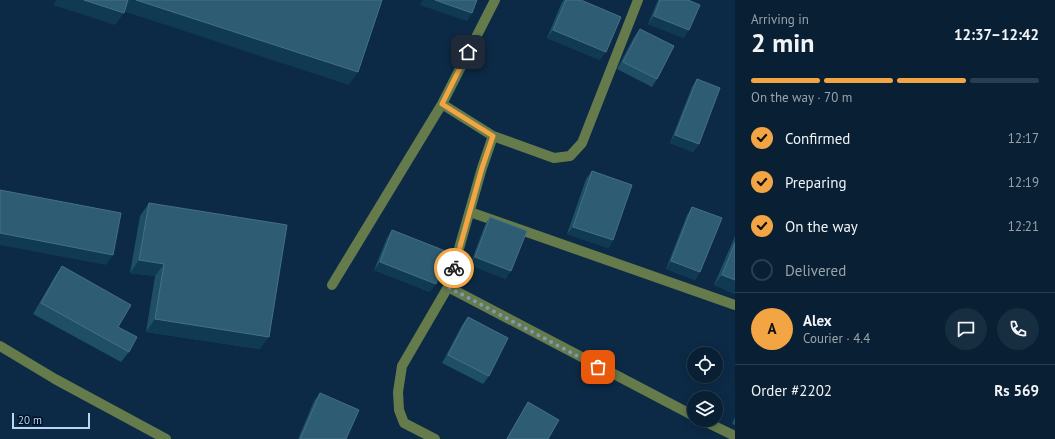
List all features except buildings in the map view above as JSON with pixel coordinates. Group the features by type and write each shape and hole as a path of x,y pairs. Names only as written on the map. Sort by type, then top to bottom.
{"street":[{"path":"332,285 442,104 495,0"},
{"path":"442,104 493,136 554,158 570,156 582,143 638,0"},
{"path":"435,439 404,423 399,410 398,392 402,366 448,287 482,168 493,136"},
{"path":"470,212 735,306"},
{"path":"448,287 687,412"},
{"path":"0,346 55,379 166,439"},
{"path":"716,427 735,436"}],"way so far":[{"path":"454,268 448,287 598,367"}],"route":[{"path":"454,268 482,168 493,136 442,104 468,52"}]}
